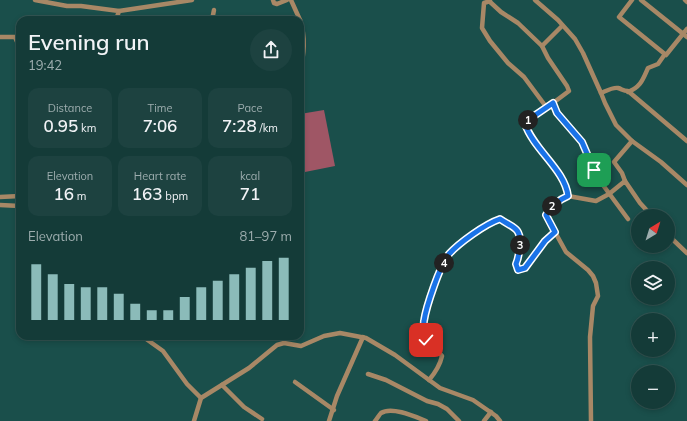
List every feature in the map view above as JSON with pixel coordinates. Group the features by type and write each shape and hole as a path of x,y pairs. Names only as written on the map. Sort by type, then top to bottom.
{"street":[{"path":"35,0 67,6 81,6 119,11 192,0"},
{"path":"273,0 274,3 278,4 287,0"},
{"path":"291,0 298,16"},
{"path":"535,0 548,10 575,39 616,125 632,141 661,162 687,185"},
{"path":"632,0 619,17 665,54"},
{"path":"641,0 685,35"},
{"path":"547,108 524,77 508,63 482,28 484,3 489,1 501,12 518,22 542,46 569,91 547,108 528,120 525,124 534,142 567,188 568,196"},
{"path":"213,16 214,10"},
{"path":"117,16 119,11"},
{"path":"542,46 562,26"},
{"path":"628,92 639,86 648,68 658,64 665,54 666,55 685,35 687,29"},
{"path":"304,36 304,53"},
{"path":"0,37 16,37"},
{"path":"601,93 615,88 628,92 687,141"},
{"path":"553,103 557,113 582,142 597,177 608,194 628,219"},
{"path":"632,141 614,162 622,173 625,181 646,209"},
{"path":"591,421 590,337 593,306 598,296 596,283 588,270 566,252 546,215 550,208 568,196 596,201 625,181"},
{"path":"0,197 16,196"},
{"path":"0,205 16,206"},
{"path":"429,380 439,366 442,356 426,340 424,322 437,278 445,260 450,253 490,223 500,219 519,232 521,237 520,256 516,264 518,270 525,268 545,241 555,232"},
{"path":"675,242 687,253"},
{"path":"194,421 201,398 249,368 277,345 284,343 301,346 324,336 340,333 366,338 395,355 440,388 473,400 491,412 500,421"},
{"path":"329,421 334,410 337,396 363,337"},
{"path":"148,340 163,351 187,384 201,398"},
{"path":"368,374 386,380 427,401 438,404 447,409 458,421"},
{"path":"295,382 334,410"},
{"path":"222,385 244,407 262,419"},
{"path":"375,421 382,413 390,411 407,414 423,420"},
{"path":"484,421 491,412"}],"shaded area":[{"path":"324,110 335,166 304,172 304,113"}],"route":[{"path":"426,340 424,322 437,278 445,260 460,244 490,223 500,219 519,232 521,237 520,256 516,264 518,270 525,268 530,259 545,241 555,232 546,215 550,208 568,196 567,188 527,130 525,124 528,120 553,103 557,113 582,142 594,170"}]}
